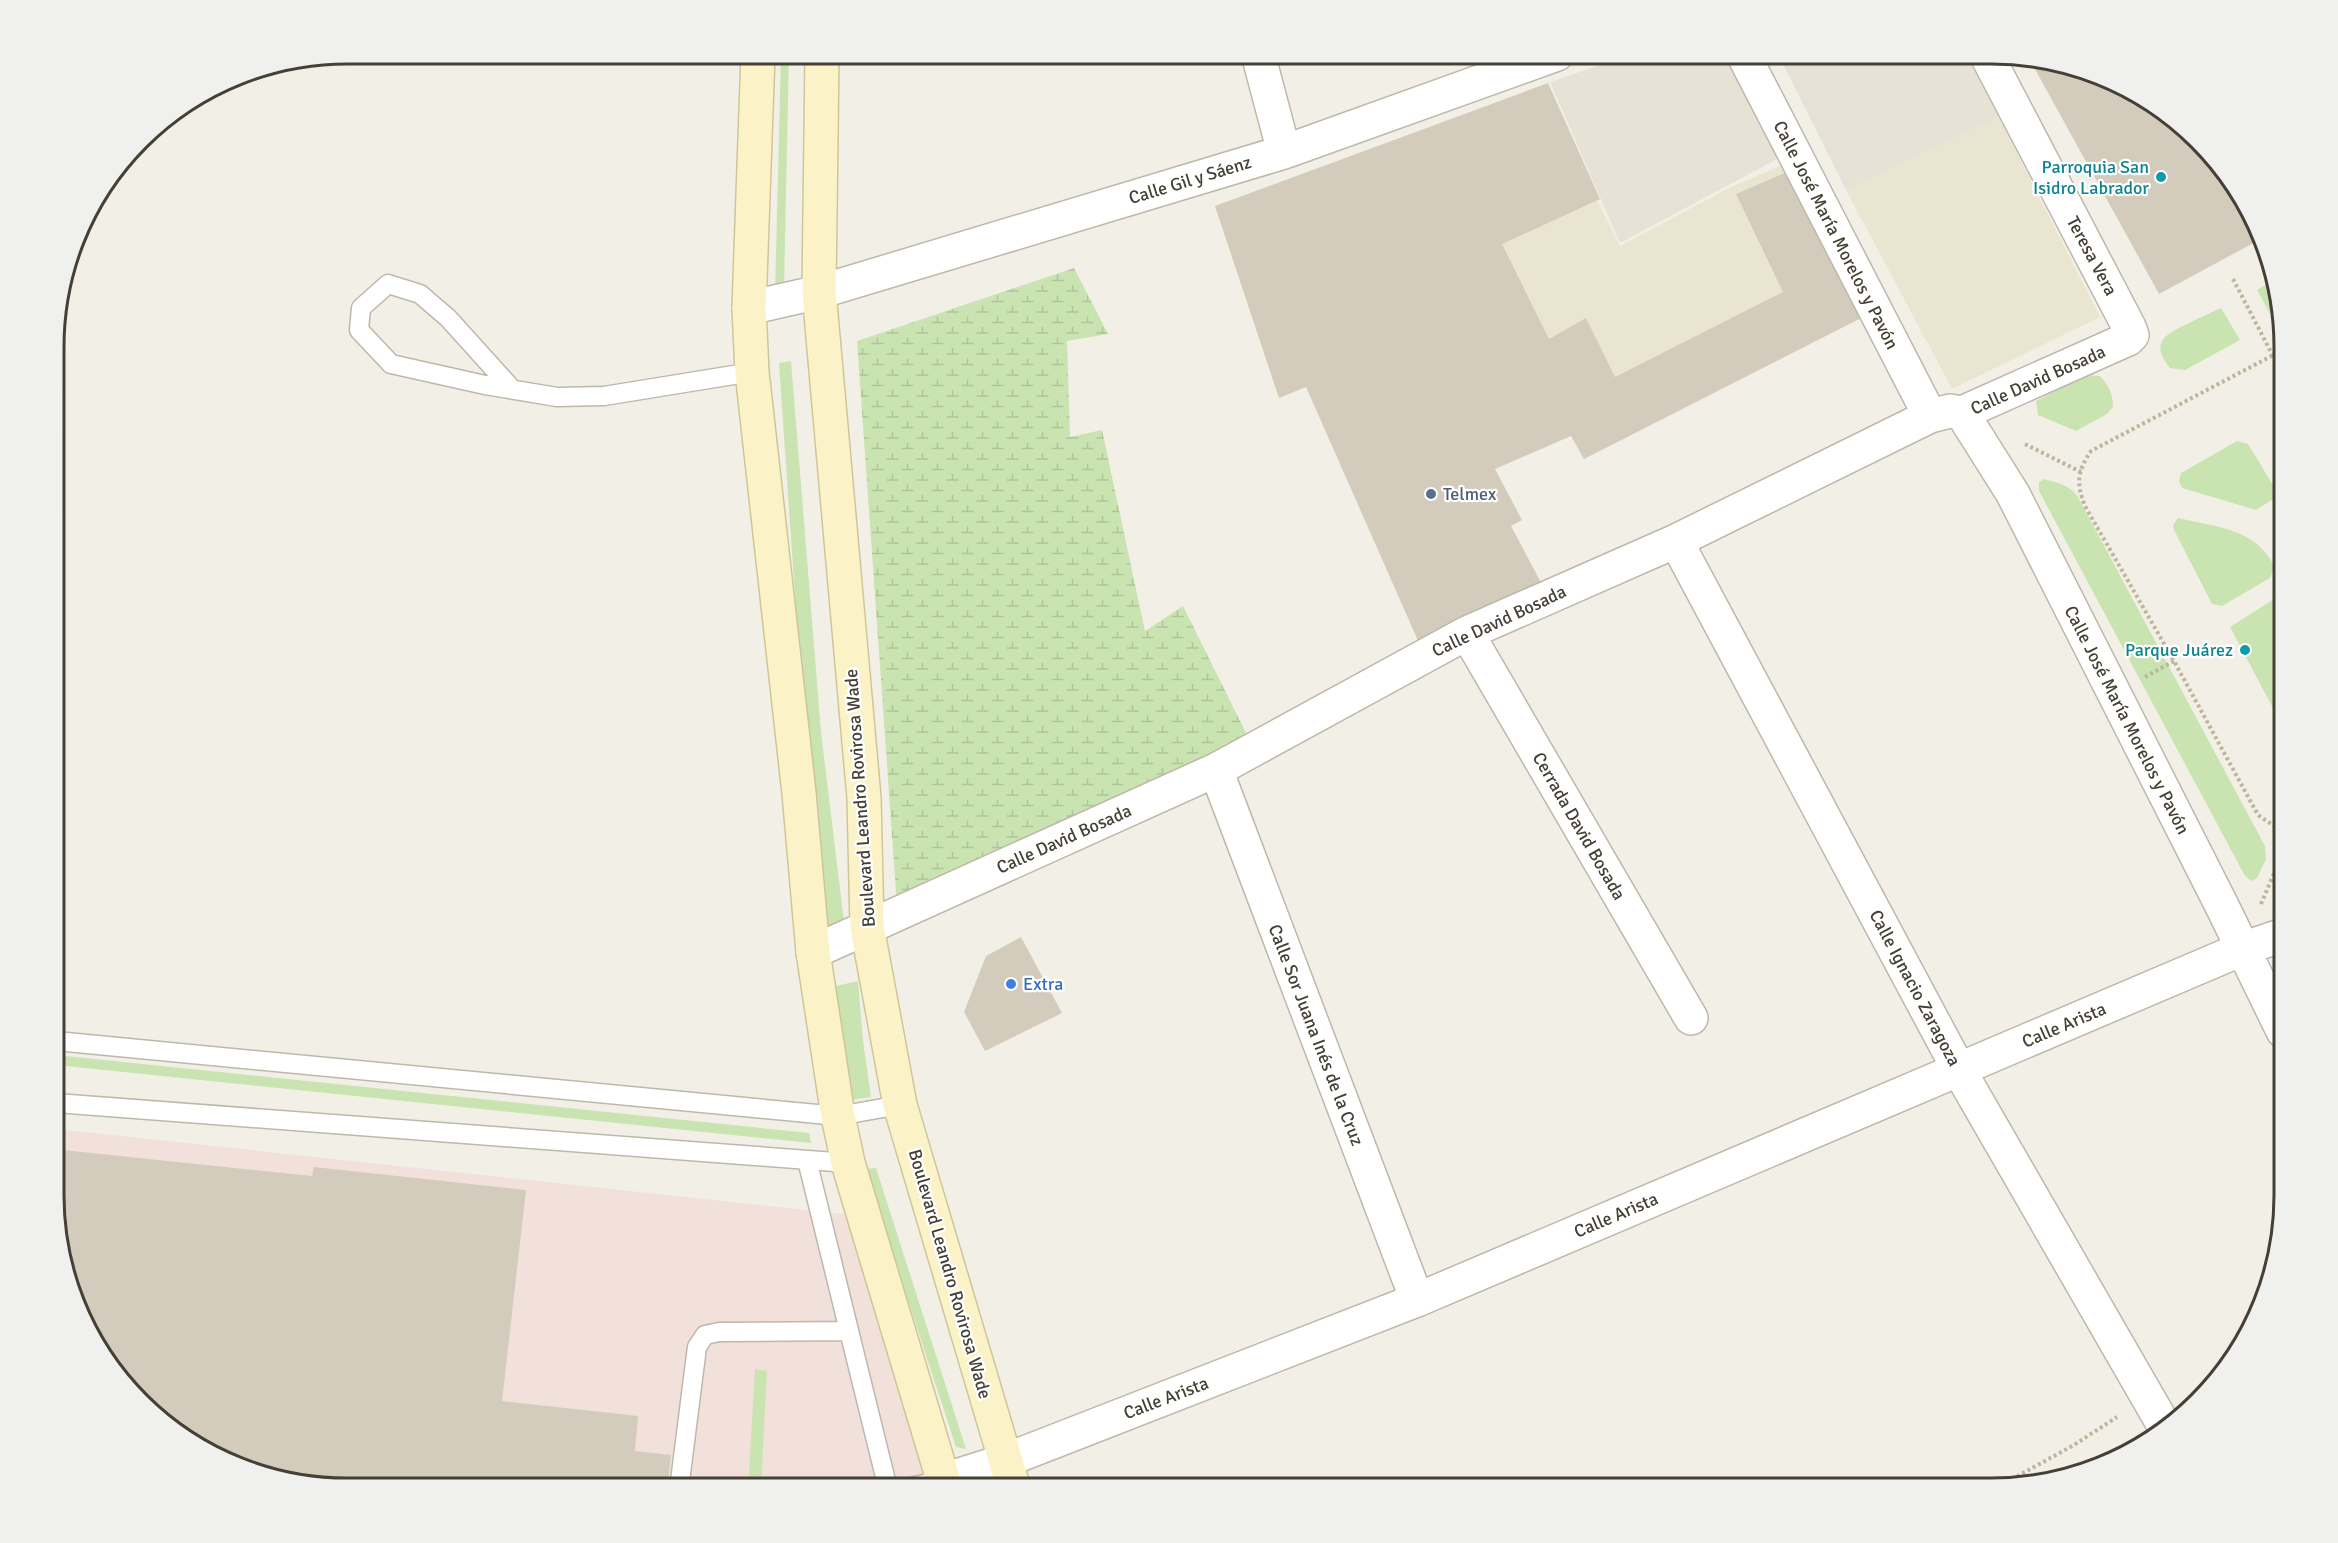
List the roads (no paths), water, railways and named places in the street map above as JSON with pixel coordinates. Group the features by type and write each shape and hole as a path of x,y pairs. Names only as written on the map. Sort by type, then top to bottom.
{"main road":[{"path":"758,64 748,308 752,372 799,793 813,952 838,1116 848,1163 943,1478"},
{"name":"Boulevard Leandro Rovirosa Wade","path":"822,64 819,292 864,798 867,927 900,1105 1009,1475"}],"street":[{"path":"1261,64 1284,152"},
{"name":"Calle Gil y Sáenz","path":"748,308 819,292 1284,152 1529,64"},
{"name":"Calle José María Morelos y Pavón","path":"1748,64 1930,416"},
{"name":"Teresa Vera","path":"1991,64 2131,331"},
{"name":"Calle David Bosada","path":"813,952 1216,770 1467,633 1676,540 1930,416 1950,411 1962,413 2128,339 2132,335 2131,331"},
{"name":"Calle José María Morelos y Pavón","path":"1962,413 2013,494 2274,1013"},
{"name":"Calle Ignacio Zaragoza","path":"1676,540 1959,1070 2161,1421"},
{"name":"Cerrada David Bosada","path":"1467,633 1691,1018"},
{"name":"Calle Sor Juana Inés de la Cruz","path":"1216,770 1416,1300"},
{"name":"Calle Arista","path":"988,1478 1009,1475 2242,949 2274,938"}],"lane":[{"path":"513,390 448,318 420,294 388,284 361,308 359,330 391,364 513,390 558,397 604,396 752,372"},
{"path":"64,1042 838,1116 900,1105"},
{"path":"64,1104 848,1163"},
{"path":"807,1160 885,1478"},
{"path":"680,1478 696,1347 705,1335 719,1332 849,1331"}],"place":[{"name":"Parroquia San Isidro Labrador","path":"2161,177"},
{"name":"Telmex","path":"1431,494"},
{"name":"Parque Juárez","path":"2245,650"},
{"name":"Extra","path":"1011,984"}]}
